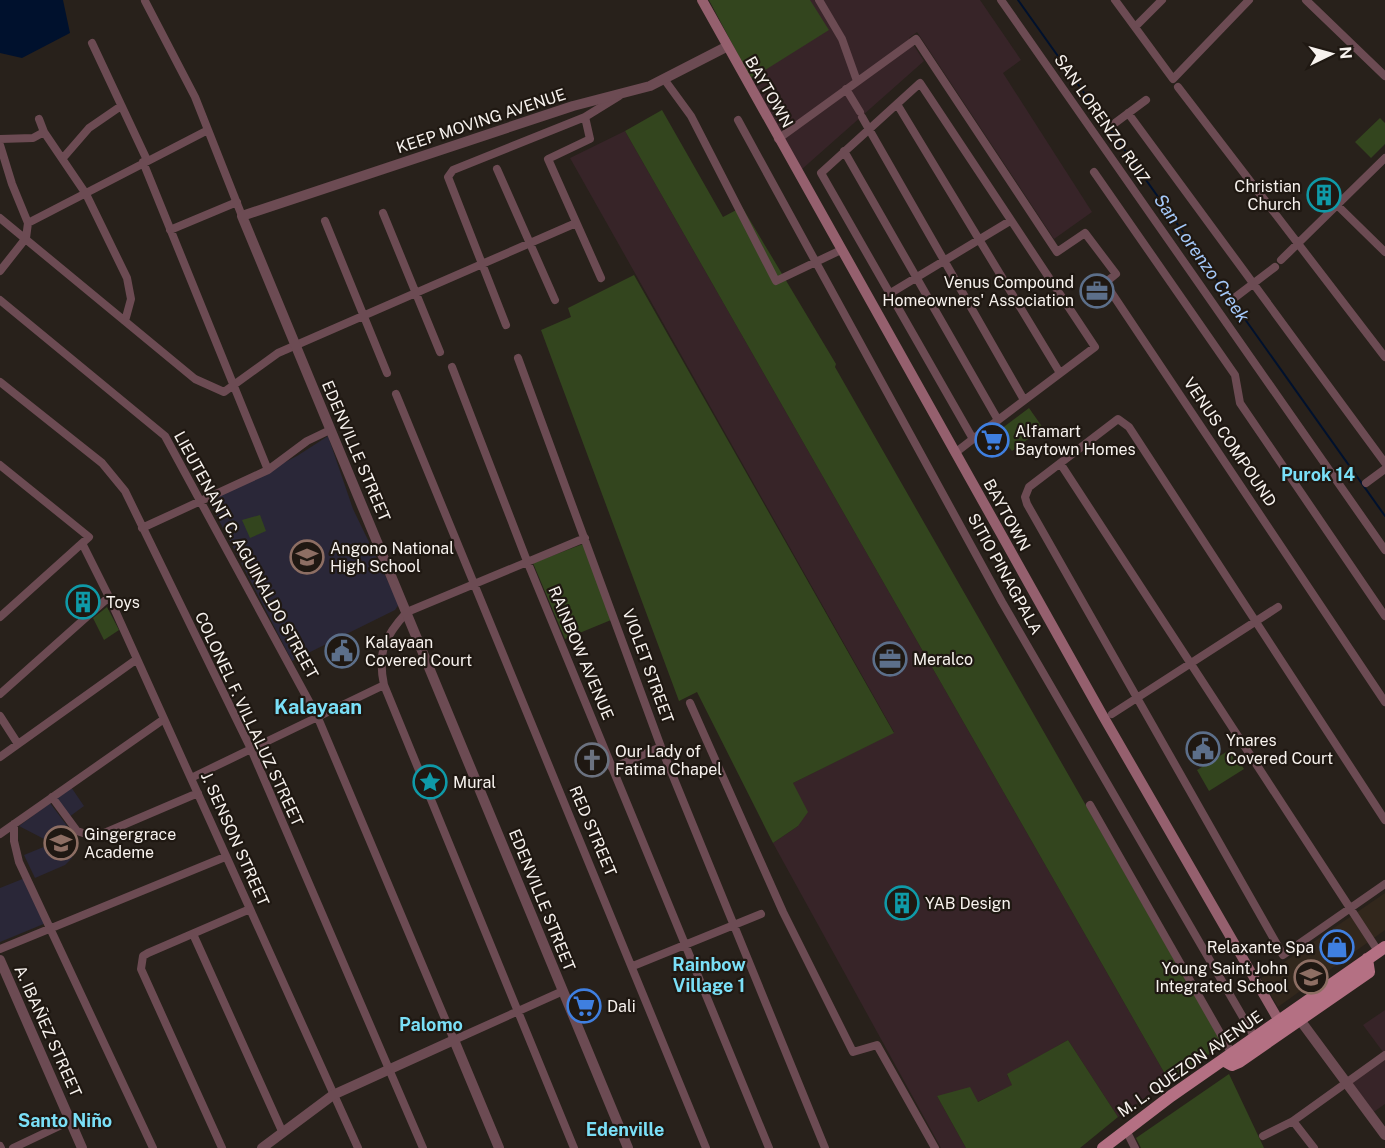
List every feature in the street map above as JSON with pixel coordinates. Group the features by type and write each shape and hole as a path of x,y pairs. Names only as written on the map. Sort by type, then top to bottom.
{"main road":[{"name":"BAYTOWN","path":"702,0 726,47 955,453 1279,1021"},
{"name":"M. L. QUEZON AVENUE","path":"1103,1148 1382,949"},
{"path":"1228,1057 1232,1065 1239,1062 1369,972 1367,959"}],"street":[{"path":"778,139 857,81 842,39 819,0"},
{"name":"SAN LORENZO RUIZ","path":"1001,0 1385,550"},
{"path":"1115,0 1173,79 1249,0"},
{"path":"1135,27 1162,0"},
{"path":"1306,0 1385,76"},
{"name":"EDENVILLE STREET","path":"145,1 195,97 295,346 628,1148"},
{"name":"VENUS COMPOUND","path":"857,81 916,39 1057,252 1085,233 1116,274 1105,283 1385,702"},
{"path":"92,43 145,161 170,230 268,470"},
{"name":"KEEP MOVING AVENUE","path":"242,216 573,106 620,96 664,79 726,47"},
{"path":"664,79 691,116 745,226 776,281 819,263 841,250"},
{"path":"955,453 1095,347 920,83 820,173 973,439"},
{"path":"1178,87 1300,243 1385,357"},
{"path":"846,89 1024,400"},
{"path":"506,326 448,177 453,170 585,117 620,96"},
{"path":"1111,126 1146,99"},
{"path":"897,104 1060,374"},
{"path":"63,158 89,128 122,106"},
{"path":"1128,113 1385,463"},
{"path":"585,117 590,139 548,159 602,278"},
{"path":"39,119 44,132 86,194 127,278 131,299 125,321"},
{"name":"SITIO PINAGPALA","path":"738,120 819,263 1002,602 1255,1038"},
{"path":"28,223 208,130"},
{"path":"0,139 33,138 44,132"},
{"path":"0,145 28,223 26,238 0,271"},
{"path":"844,151 998,420"},
{"path":"1233,299 1300,243 1385,158"},
{"path":"497,169 555,300"},
{"path":"1094,172 1235,375 1239,403 1385,616"},
{"path":"170,230 237,202"},
{"path":"1338,206 1385,252"},
{"path":"383,213 440,352"},
{"path":"0,218 195,379 225,392 278,353 576,223"},
{"path":"325,221 387,373"},
{"path":"889,294 1010,221"},
{"name":"LIEUTENANT C. AGUINALDO STREET","path":"0,300 160,430 318,718 499,1148"},
{"name":"VIOLET STREET","path":"518,358 661,747 825,1148"},
{"name":"RAINBOW AVENUE","path":"452,367 526,561 769,1148"},
{"name":"COLONEL F. VILLALUZ STREET","path":"0,381 111,471 125,491 251,749 423,1148"},
{"name":"RED STREET","path":"396,394 706,1148"},
{"path":"1385,820 1129,427 1118,419 1033,483 1026,492 1027,504 1283,955 1385,884"},
{"path":"142,528 268,470 307,441 330,430"},
{"path":"1060,463 1350,909 1382,949"},
{"path":"0,465 85,540 0,617"},
{"path":"1366,483 1385,469"},
{"path":"574,1148 384,685 379,665 382,648 396,624 407,612 585,538"},
{"name":"J. SENSON STREET","path":"85,540 358,1148"},
{"path":"0,694 109,597"},
{"path":"1112,714 1278,607"},
{"path":"0,757 137,659"},
{"path":"191,778 384,685"},
{"path":"690,703 783,912 853,1053 877,1045 935,1148"},
{"path":"0,716 18,744"},
{"path":"0,834 164,719"},
{"path":"612,768 661,747"},
{"path":"52,797 77,831 95,837 198,794"},
{"path":"1090,805 1228,1057"},
{"path":"14,824 14,841 19,862 153,1148"},
{"path":"0,949 225,856"},
{"path":"222,1148 140,963 148,952 250,909"},
{"path":"633,966 760,915"},
{"path":"193,934 282,1131"},
{"name":"A. IBAÑEZ STREET","path":"0,960 82,1148"},
{"path":"262,1148 333,1095 564,991"},
{"path":"1300,1020 1385,1135"},
{"path":"1263,1136 1293,1121 1385,1055"},
{"path":"13,1148 70,1121"},
{"path":"1293,1121 1314,1148"},
{"path":"1126,1130 1135,1148"}],"shaded area":[{"path":"709,0 980,0 1021,60 1003,73 1092,212 1054,239 917,32 909,38 924,61 801,170"},
{"path":"625,131 1169,1081 1118,1117 1068,1040 1007,1075 1013,1085 977,1102 937,1096 966,1148 941,1148 773,843 798,826 793,783 894,732 570,158"},
{"name":"Angono National High School","path":"328,436 353,509 399,604 395,610 292,661 209,501 297,456"},
{"path":"71,787 84,806 69,817 56,798"},
{"name":"Gingergrace Academe","path":"50,803 77,839 72,858 65,865 35,878 24,855 46,846 46,840 19,826"},
{"path":"25,878 46,923 0,942 0,888"},
{"path":"1385,893 1385,930 1278,1007 1261,978"},
{"path":"1385,1010 1385,1050 1383,1052 1363,1025"},
{"path":"1385,1060 1385,1104 1372,1113 1351,1084"}],"green space":[{"path":"709,0 810,0 829,30 751,79"},
{"path":"662,110 723,217 742,207 836,364 835,367 1223,1045 1169,1081 625,131"},
{"path":"1380,118 1385,123 1385,144 1371,158 1355,142"},
{"path":"634,275 894,733 793,783 808,812 798,826 773,843 697,692 679,701 541,330 571,317 568,308"},
{"path":"1029,408 1043,428 1012,451 997,432"},
{"path":"260,515 266,531 250,538 242,520"},
{"path":"583,544 611,620 565,639 533,563"},
{"path":"107,607 119,630 104,640 93,618"},
{"path":"1231,749 1244,769 1209,791 1197,770"},
{"path":"1068,1040 1118,1117 1080,1148 966,1148 937,1096 970,1087 978,1102 1012,1085 1007,1074"},
{"path":"1229,1074 1264,1148 1141,1148 1136,1138"}],"water":[{"path":"0,0 63,0 70,33 22,58 0,53"}],"waterway":[{"name":"San Lorenzo Creek","path":"1018,0 1385,516"}],"place":[{"name":"Christian Church","path":"1324,195"},
{"name":"Venus Compound Homeowners' Association","path":"1097,291"},
{"name":"Alfamart Baytown Homes","path":"992,440"},
{"name":"Angono National High School","path":"307,557"},
{"name":"Toys","path":"83,602"},
{"name":"Kalayaan Covered Court","path":"342,651"},
{"name":"Meralco","path":"890,659"},
{"name":"Ynares Covered Court","path":"1203,749"},
{"name":"Our Lady of Fatima Chapel","path":"592,760"},
{"name":"Mural","path":"430,782"},
{"name":"Gingergrace Academe","path":"61,843"},
{"name":"YAB Design","path":"902,903"},
{"name":"Relaxante Spa","path":"1337,947"},
{"name":"Young Saint John Integrated School","path":"1311,977"},
{"name":"Dali","path":"584,1006"}],"district":[{"name":"Purok 14","path":"1318,474"},
{"name":"Kalayaan","path":"318,707"},
{"name":"Rainbow Village 1","path":"709,974"},
{"name":"Palomo","path":"431,1024"},
{"name":"Santo Niño","path":"65,1120"},
{"name":"Edenville","path":"625,1129"}]}
